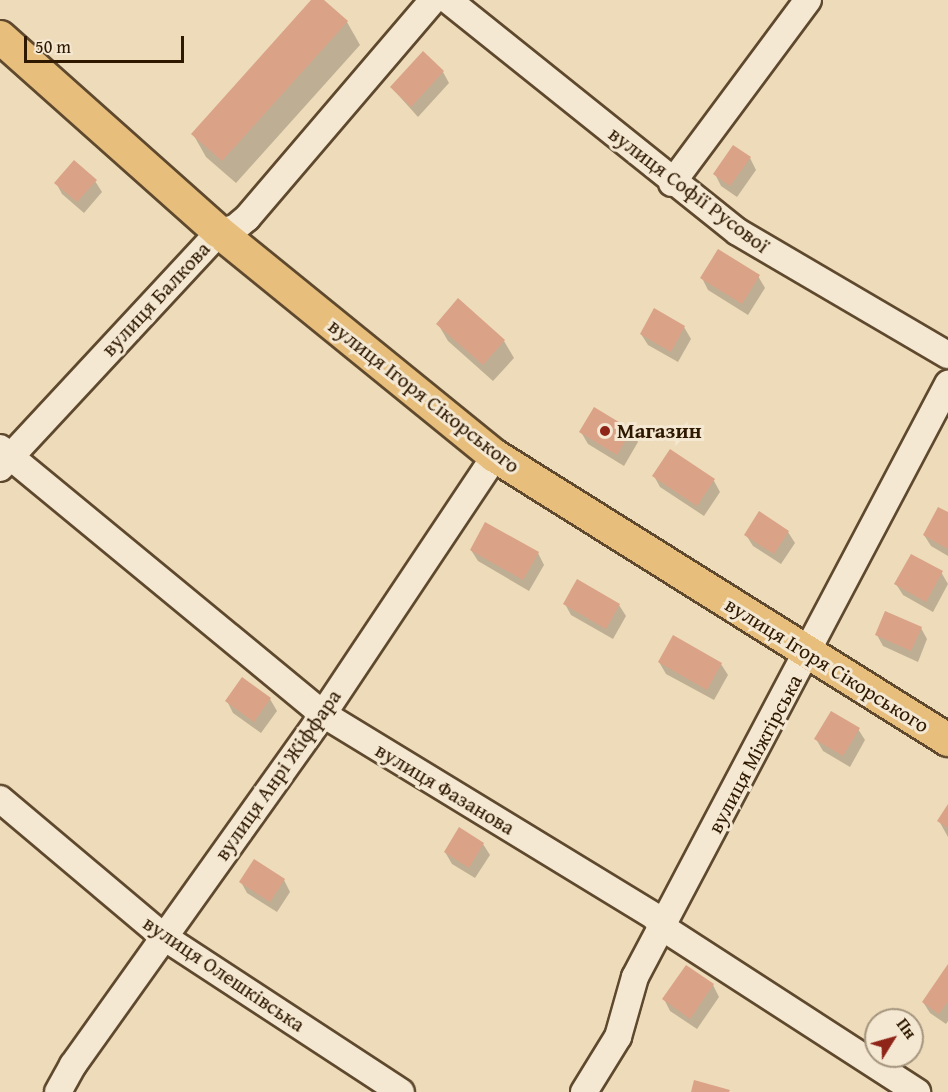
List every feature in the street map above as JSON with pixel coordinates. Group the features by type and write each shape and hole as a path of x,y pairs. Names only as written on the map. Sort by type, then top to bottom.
{"main road":[{"name":"вулиця Ігоря Сікорського","path":"0,37 219,232 495,456 808,655 948,740"}],"street":[{"name":"вулиця Балкова","path":"3,458 219,232 235,228 247,218 433,0"},
{"name":"вулиця Софії Русової","path":"448,0 672,183 738,232 948,355"},
{"path":"672,183 808,0"},
{"name":"вулиця Міжгірська","path":"584,1092 618,1037 635,977 808,655 948,384"},
{"name":"вулиця Анрі Жіффара","path":"58,1092 164,937 323,714 495,456"},
{"name":"вулиця Фазанова","path":"3,458 323,714 655,917 662,927 917,1092"},
{"name":"вулиця Олешківська","path":"0,799 164,937 401,1092"}],"building":[{"path":"311,0 324,0 348,21 222,161 191,134"},
{"path":"423,51 444,71 411,107 390,87"},
{"path":"733,145 751,157 730,186 713,174"},
{"path":"74,160 97,180 77,202 54,183"},
{"path":"718,249 760,275 742,304 700,278"},
{"path":"458,298 505,340 483,365 436,324"},
{"path":"654,308 685,326 671,352 640,334"},
{"path":"594,407 632,430 617,455 579,432"},
{"path":"670,449 715,479 697,506 652,476"},
{"path":"938,507 948,512 948,549 923,535"},
{"path":"759,511 789,531 774,554 744,535"},
{"path":"485,522 539,552 523,580 470,550"},
{"path":"911,554 943,571 926,602 894,584"},
{"path":"577,579 620,604 606,629 563,604"},
{"path":"885,611 922,627 911,651 875,635"},
{"path":"673,635 722,663 707,690 658,662"},
{"path":"242,677 271,698 254,722 225,701"},
{"path":"831,711 860,728 843,756 814,739"},
{"path":"948,804 948,828 937,821"},
{"path":"459,827 484,843 469,868 444,852"},
{"path":"254,859 285,879 270,902 239,882"},
{"path":"948,964 948,1001 939,1014 922,1002"},
{"path":"686,965 714,984 690,1019 662,999"},
{"path":"694,1080 730,1090 729,1092 691,1092"}],"place":[{"name":"Магазин","path":"605,431"}]}
